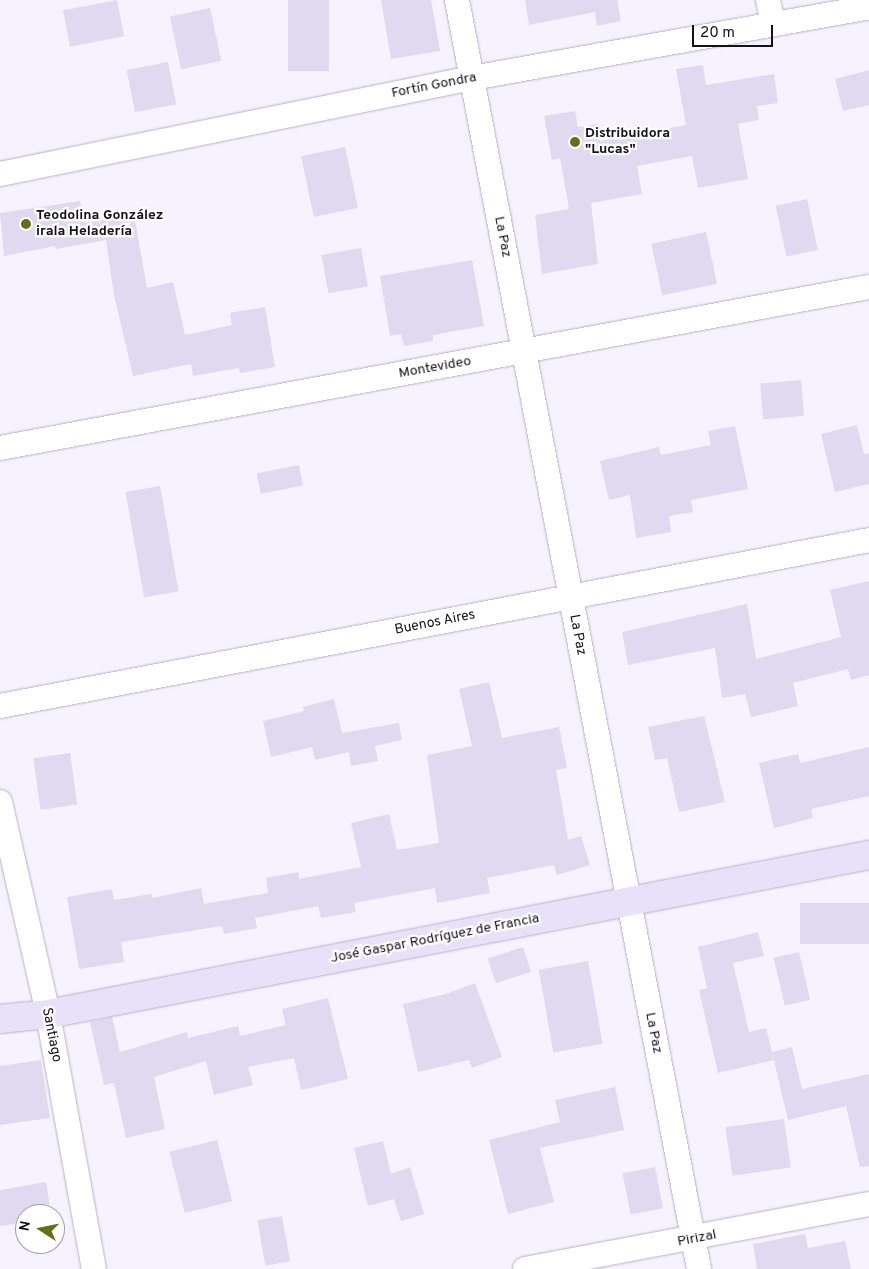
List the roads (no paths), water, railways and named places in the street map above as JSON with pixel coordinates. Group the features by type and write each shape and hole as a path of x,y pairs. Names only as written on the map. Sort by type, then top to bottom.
{"street":[{"name":"La Paz","path":"457,0 627,902 699,1269"},
{"path":"768,0 773,24"},
{"name":"Fortín Gondra","path":"0,174 472,78 869,7"},
{"name":"Montevideo","path":"0,448 869,287"},
{"name":"Buenos Aires","path":"0,706 869,540"},
{"name":"Santiago","path":"0,802 48,1014 94,1269"},
{"name":"José Gaspar Rodríguez de Francia","path":"0,1019 48,1014 869,855"},
{"name":"Pirizal","path":"525,1269 693,1240 869,1204"}],"place":[{"name":"Distribuidora \"Lucas\"","path":"575,142"},
{"name":"Teodolina González irala Heladería","path":"26,224"}]}
